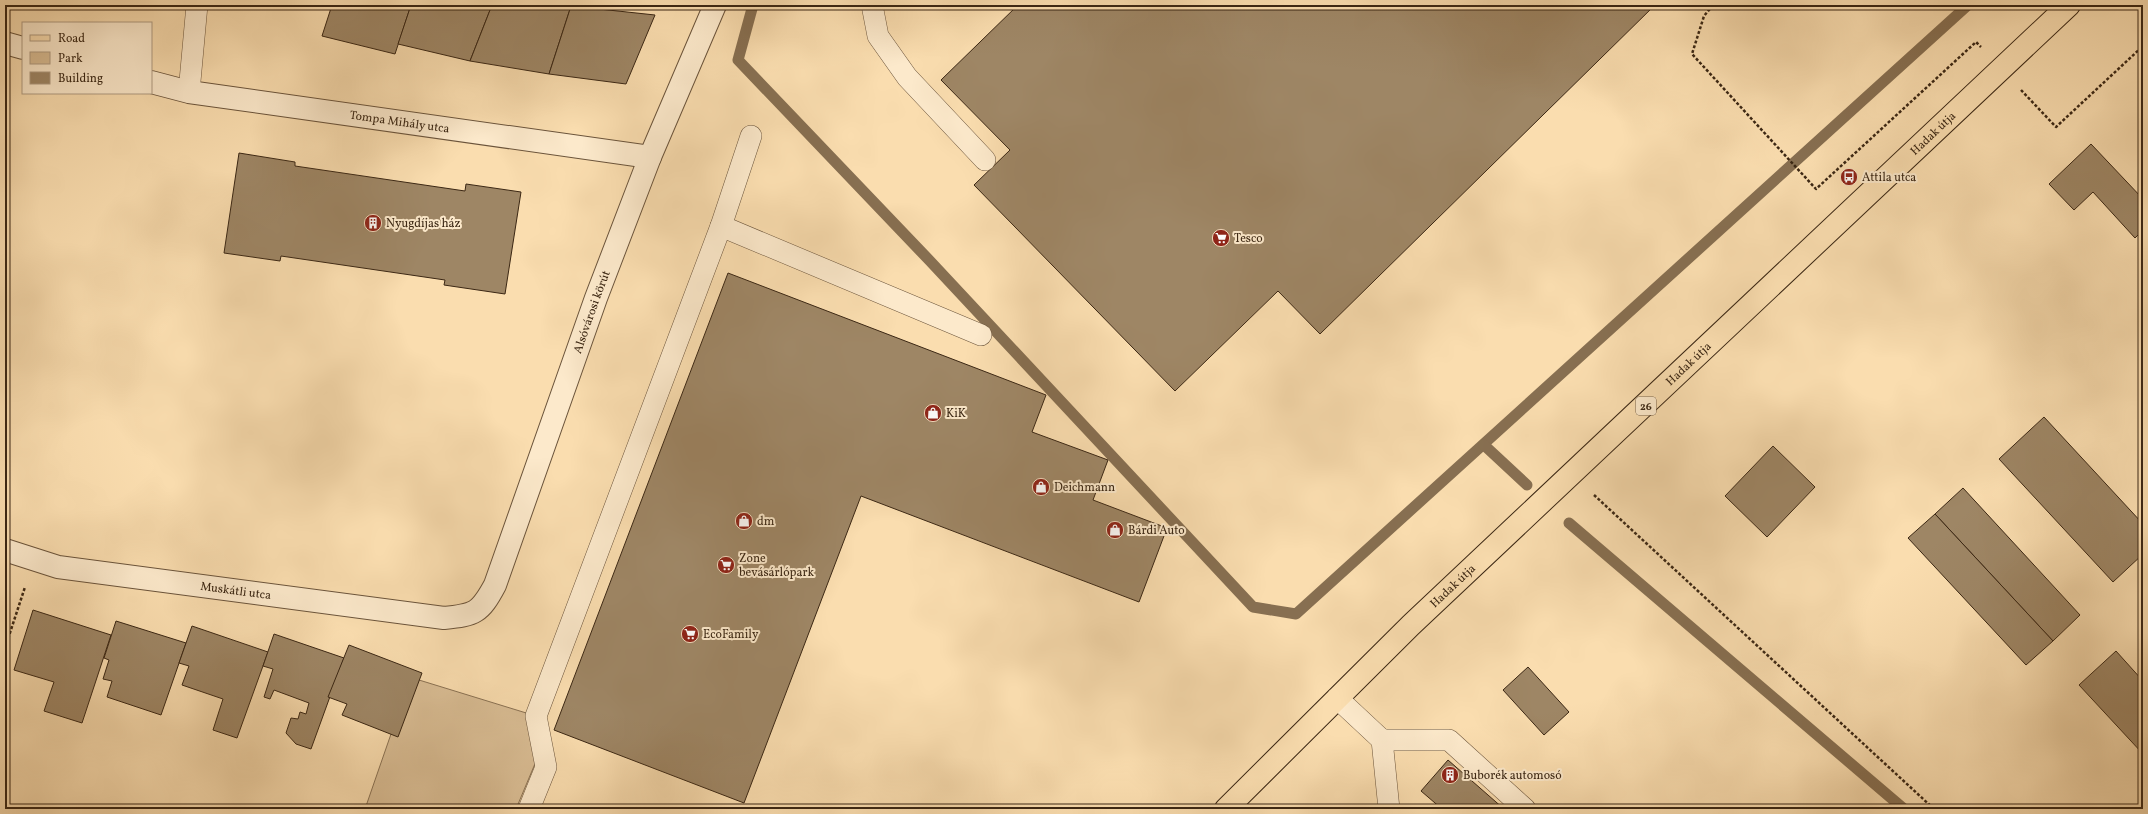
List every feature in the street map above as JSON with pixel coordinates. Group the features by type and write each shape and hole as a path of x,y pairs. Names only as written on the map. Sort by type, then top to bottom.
{"main road":[{"name":"Hadak útja","path":"1226,809 1411,625 1572,475 2069,5"}],"street":[{"name":"Alsóvárosi körút","path":"468,616 485,603 495,585 596,298 650,157 716,5"},
{"path":"5,43 22,48"},
{"name":"Tompa Mihály utca","path":"152,82 189,92 650,157"},
{"name":"Muskátli utca","path":"5,550 58,567 444,618 468,616"}],"lane":[{"path":"189,92 197,5"},
{"path":"872,5 878,36 907,77 985,160"},
{"path":"529,809 546,767 536,716 721,226 751,136"},
{"path":"721,226 981,335"},
{"path":"1337,698 1382,740 1389,809"},
{"path":"1382,740 1449,740 1525,809"}],"path":[{"path":"1713,5 1704,16 1692,54 1803,176"},
{"path":"1572,475 1934,809"},
{"path":"5,648 34,560"}],"green space":[{"path":"419,680 536,716 542,747 516,809 365,809 391,734"}],"building":[{"path":"332,5 411,5 395,54 322,36"},
{"path":"411,5 492,5 470,61 398,44"},
{"path":"492,5 571,6 549,74 470,61"},
{"name":"Tesco","path":"1018,5 1655,5 1320,334 1278,291 1175,391 974,185 1010,150 941,80"},
{"path":"571,6 655,15 626,84 549,74"},
{"path":"2091,144 2143,199 2143,230 2135,238 2093,192 2074,210 2049,184"},
{"name":"Nyugdíjas ház","path":"239,153 295,162 295,166 465,191 466,184 521,192 505,294 444,285 445,280 281,256 280,261 224,253"},
{"name":"Zone bevásárlópark","path":"728,273 1046,395 1032,432 1108,460 1093,500 1167,528 1139,602 861,496 744,803 554,730"},
{"path":"2044,417 2143,524 2143,554 2113,582 1999,459"},
{"path":"1773,446 1815,487 1767,537 1725,496"},
{"path":"1963,488 2080,615 2053,641 1935,514"},
{"path":"1935,514 2053,641 2026,665 1908,538"},
{"path":"33,610 111,635 82,723 44,711 54,682 14,670"},
{"path":"116,621 186,643 161,715 107,697 112,681 103,679 109,660 104,658"},
{"path":"192,626 268,652 237,738 213,730 223,699 182,685 189,666 179,663"},
{"path":"274,634 344,658 311,749 296,744 286,733 291,718 298,719 300,712 306,714 309,703 274,690 270,699 264,697 273,669 263,666"},
{"path":"349,645 422,673 398,737 342,715 347,704 328,697"},
{"path":"2116,651 2143,681 2143,754 2079,685"},
{"path":"1528,667 1569,712 1544,735 1503,690"},
{"name":"Buborék automosó","path":"1448,760 1504,809 1442,809 1421,791"}],"waterway":[{"path":"753,5 738,60 930,261 1253,607 1296,614 1968,5"},
{"path":"1484,445 1527,485"},
{"path":"1569,523 1904,809"}],"place":[{"name":"Attila utca","path":"1849,177"},
{"name":"Nyugdíjas ház","path":"373,223"},
{"name":"Tesco","path":"1221,238"},
{"name":"KiK","path":"933,413"},
{"name":"Deichmann","path":"1041,487"},
{"name":"dm","path":"744,521"},
{"name":"Bárdi Auto","path":"1115,530"},
{"name":"Zone bevásárlópark","path":"726,565"},
{"name":"EcoFamily","path":"690,634"},
{"name":"Buborék automosó","path":"1450,775"}]}
